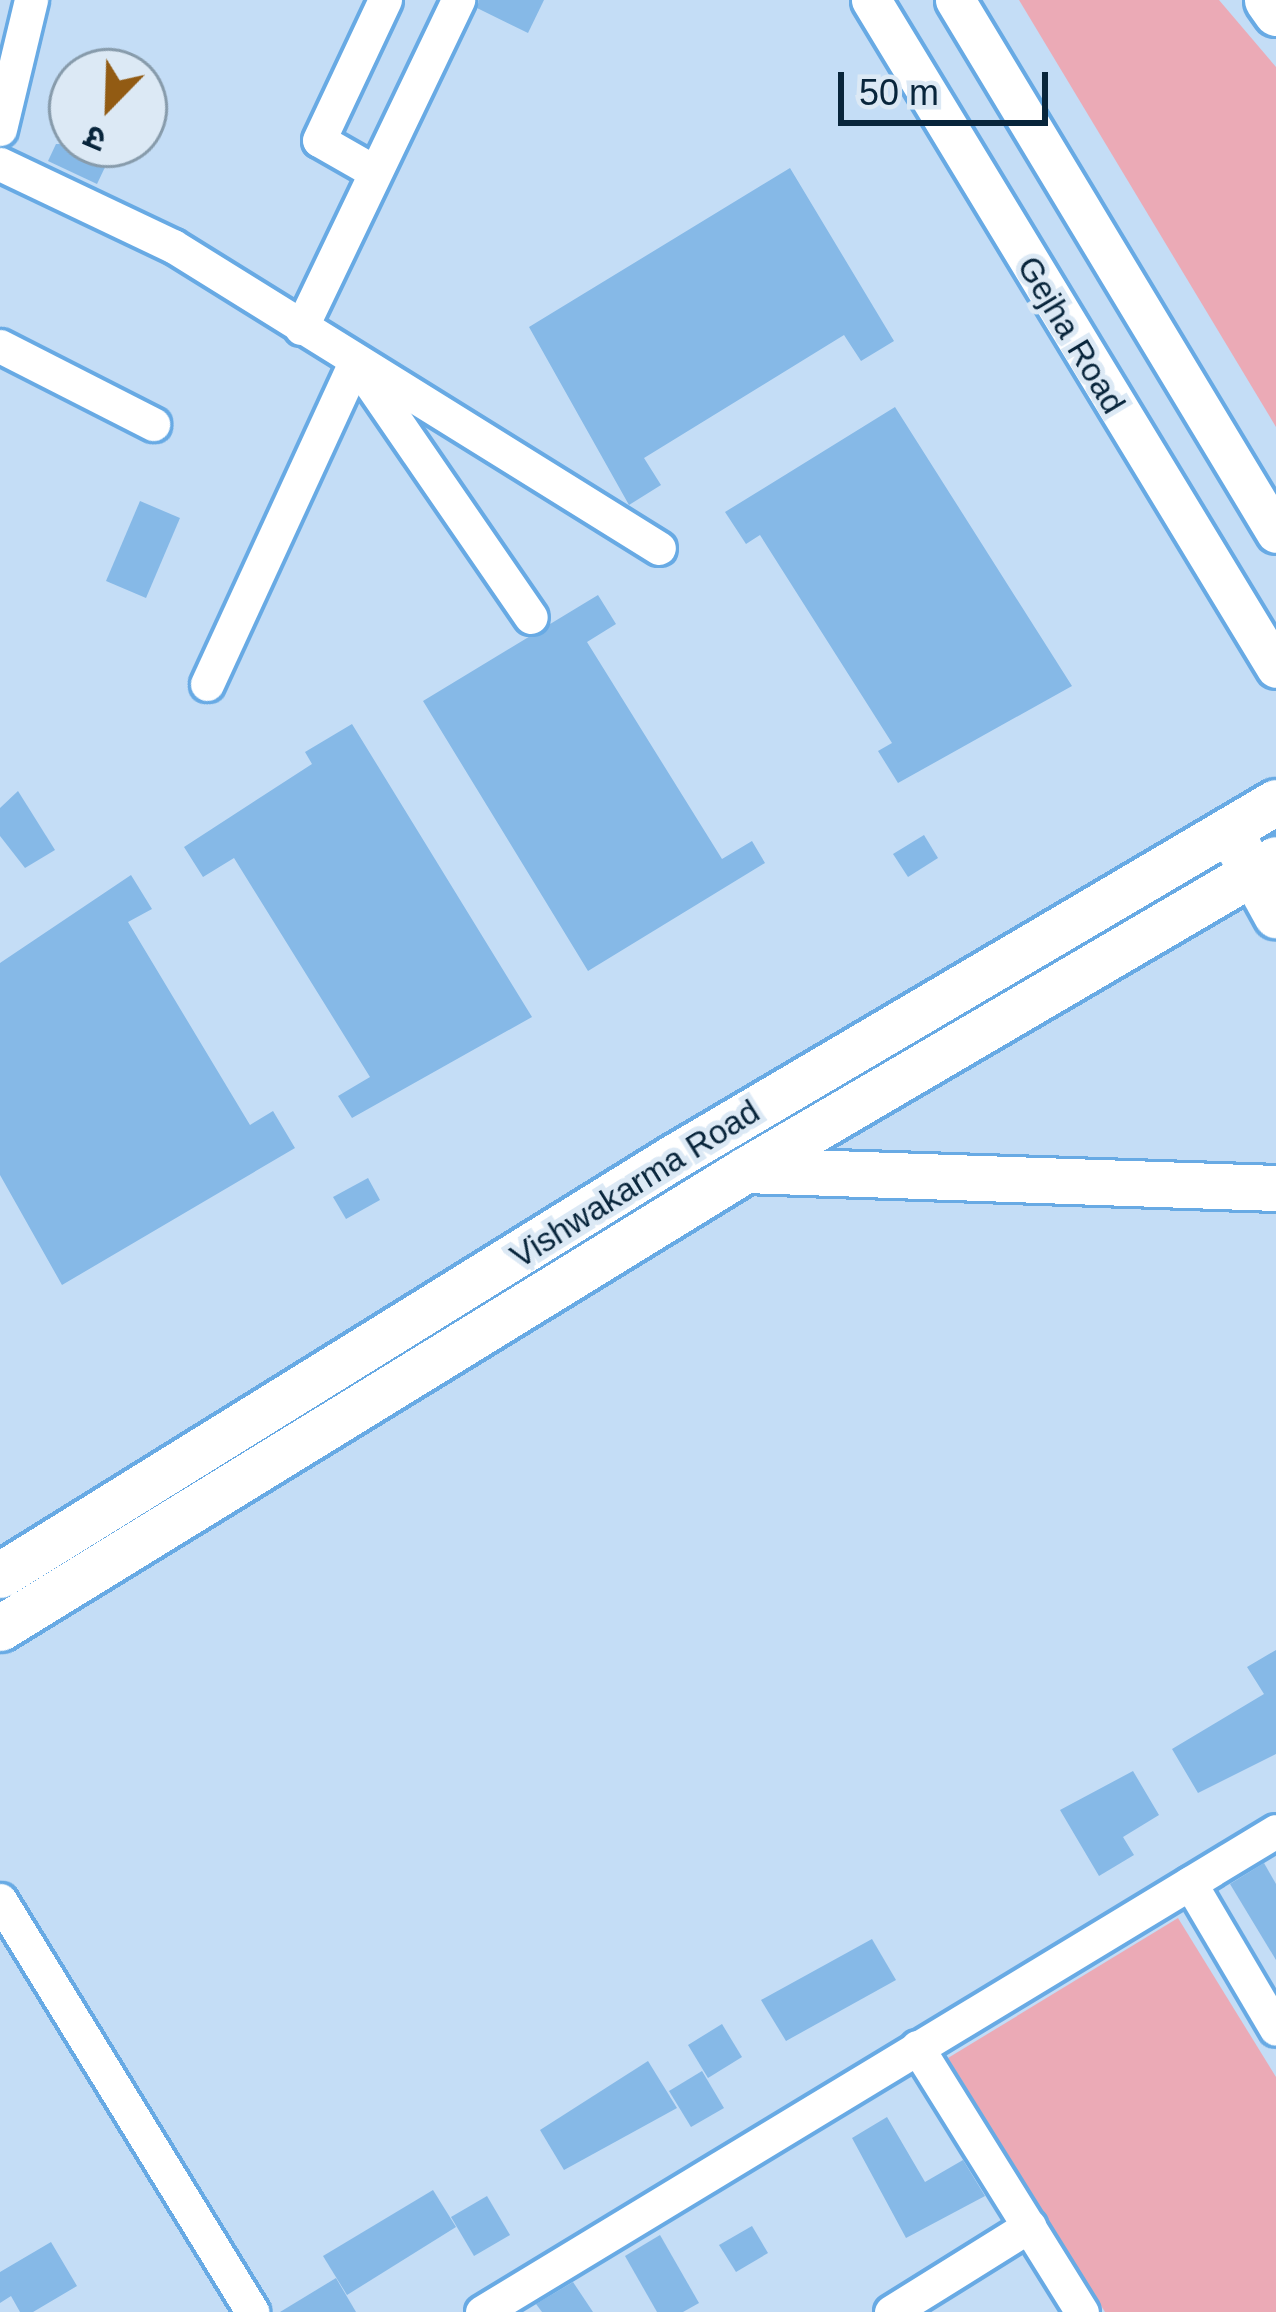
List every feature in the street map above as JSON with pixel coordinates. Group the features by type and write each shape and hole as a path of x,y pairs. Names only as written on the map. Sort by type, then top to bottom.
{"main road":[{"path":"1267,0 1276,13"},
{"name":"Vishwakarma Road","path":"0,1628 77,1554 672,1158 1276,802"},
{"path":"1229,829 1263,866 1276,915"},
{"name":"Vishwakarma Road","path":"0,1575 77,1554 1263,866"},
{"path":"745,1170 1276,1188"}],"street":[{"path":"0,129 31,0"},
{"path":"375,172 319,140 385,0"},
{"path":"301,328 458,0"},
{"name":"Gejha Road","path":"871,0 1276,668"},
{"path":"955,0 1276,533"},
{"path":"0,164 173,246 659,548"},
{"path":"0,346 153,424"},
{"path":"355,362 532,617"},
{"path":"208,684 355,362"},
{"path":"482,2312 1276,1831"},
{"path":"1190,1883 1276,2029"},
{"path":"0,1900 252,2312"},
{"path":"917,2047 1082,2312"},
{"path":"891,2312 1028,2226"}],"shaded area":[{"path":"1019,0 1219,0 1276,67 1276,427"},
{"path":"1178,1918 1276,2077 1276,2312 1105,2312 948,2058"}],"building":[{"path":"479,0 544,0 528,33 477,8"},
{"path":"63,168 105,168 97,184"},
{"path":"790,168 894,341 861,361 844,335 644,458 661,485 629,505 529,327"},
{"path":"895,407 1072,686 898,783 878,751 892,743 760,535 746,544 725,512"},
{"path":"140,501 180,518 146,598 106,581"},
{"path":"598,595 616,624 587,642 722,859 752,841 765,863 588,971 423,701"},
{"path":"352,724 532,1017 352,1118 338,1096 370,1077 234,858 203,877 184,847 312,764 305,752"},
{"path":"18,791 55,850 25,868 0,836 0,808"},
{"path":"924,835 938,858 908,877 893,854"},
{"path":"131,875 152,909 128,922 250,1125 273,1111 295,1148 62,1285 0,1175 0,963"},
{"path":"368,1178 380,1200 346,1219 333,1197"},
{"path":"1276,1650 1276,1754 1198,1793 1172,1749 1264,1694 1247,1667"},
{"path":"1133,1771 1159,1815 1123,1837 1134,1855 1099,1876 1060,1810"},
{"path":"1264,1863 1276,1884 1276,1960 1230,1884"},
{"path":"872,1939 896,1980 786,2041 761,2000"},
{"path":"722,2024 742,2057 708,2078 688,2045"},
{"path":"648,2061 677,2108 564,2170 540,2130"},
{"path":"702,2071 724,2108 691,2127 669,2091"},
{"path":"887,2117 925,2182 963,2160 985,2196 906,2238 852,2138"},
{"path":"433,2190 456,2227 347,2295 323,2256"},
{"path":"487,2196 510,2235 474,2256 451,2217"},
{"path":"752,2226 768,2253 736,2272 719,2245"},
{"path":"660,2235 699,2303 683,2312 657,2312 625,2256"},
{"path":"51,2242 77,2286 33,2312 20,2312 11,2296 0,2303 0,2272"},
{"path":"336,2278 356,2312 280,2312"},
{"path":"573,2282 593,2312 542,2312 536,2304"}]}
